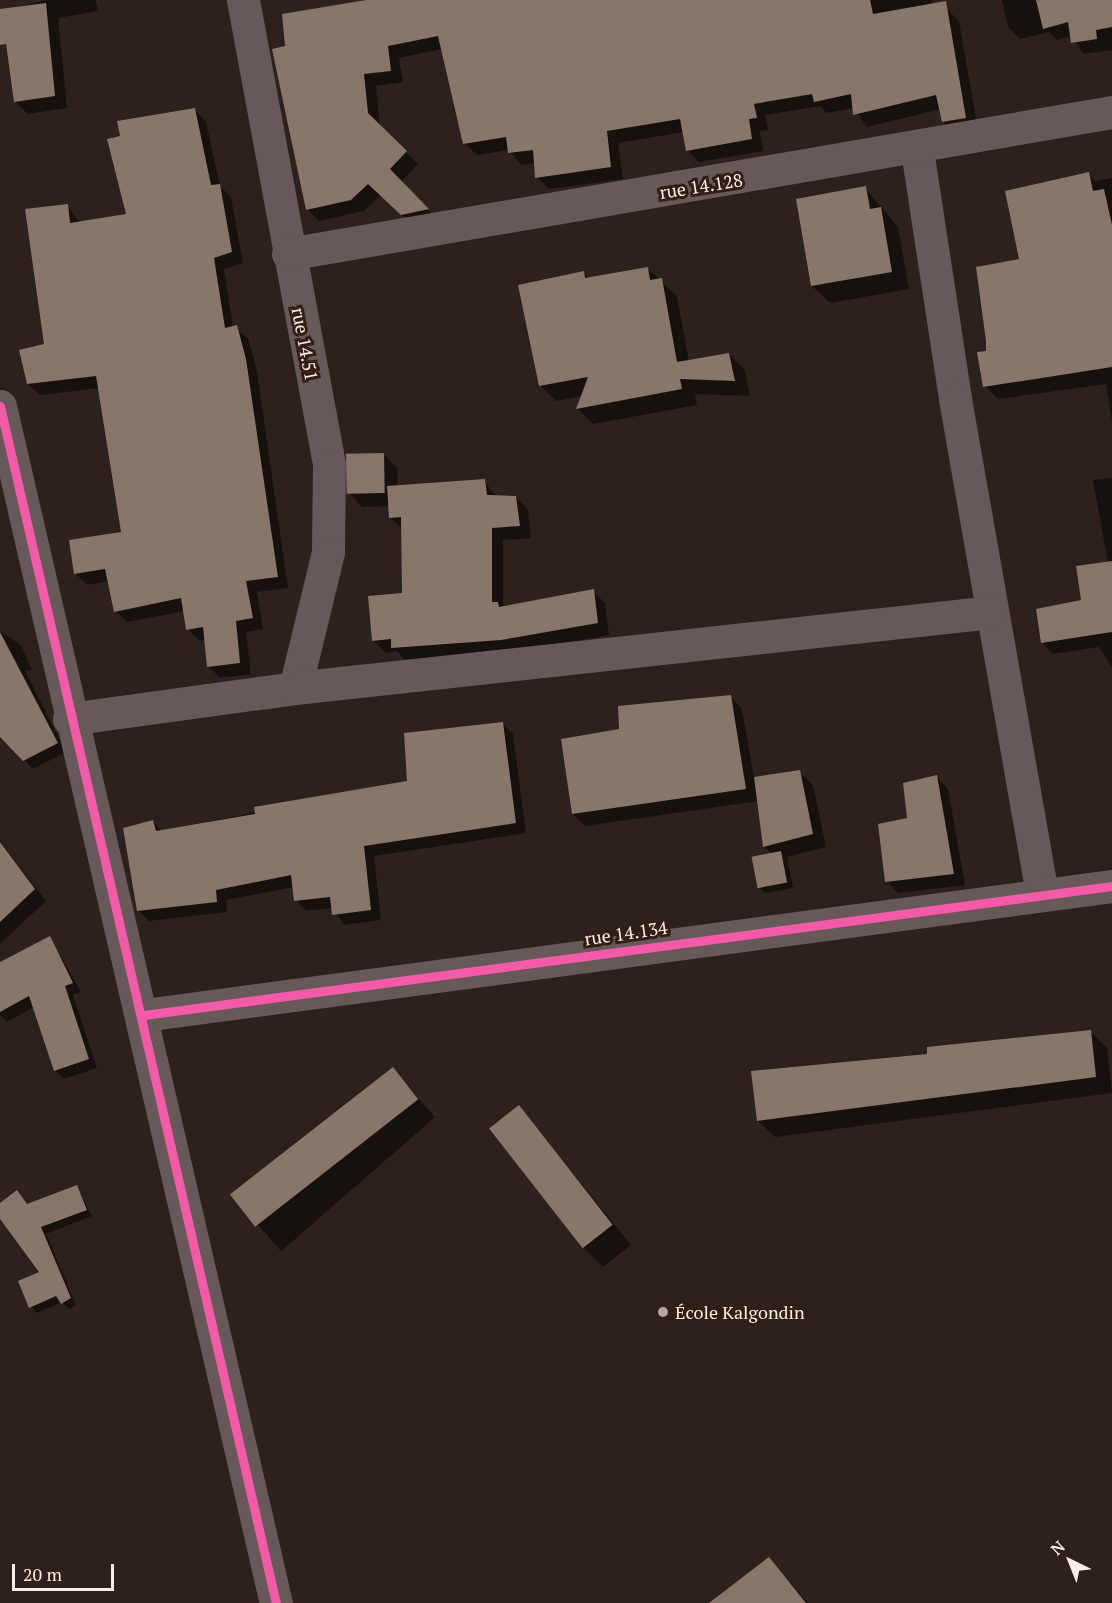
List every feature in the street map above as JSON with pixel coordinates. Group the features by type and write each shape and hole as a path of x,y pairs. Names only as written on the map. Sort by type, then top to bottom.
{"street":[{"name":"rue 14.51","path":"243,0 288,254 329,466 331,508 328,552 295,688"},
{"name":"rue 14.128","path":"288,254 917,150 1112,112"},
{"path":"917,150 991,612 1042,894"},
{"path":"0,406 69,720 144,1015 276,1603"},
{"path":"69,720 295,688 991,612"},
{"name":"rue 14.134","path":"144,1015 1112,886"}],"building":[{"path":"366,0 870,0 873,14 946,1 966,118 942,122 936,95 853,115 851,94 814,102 812,94 754,104 757,118 749,119 752,139 686,151 680,119 607,131 611,167 535,178 533,150 508,153 506,137 463,144 438,36 388,46 391,71 364,74 368,113 407,151 390,169 429,209 401,215 368,184 351,200 306,210 272,49 285,46 282,14"},
{"path":"1036,0 1112,0 1112,27 1096,30 1097,39 1071,43 1068,22 1043,29"},
{"path":"46,3 55,96 14,102 6,44 0,45 0,9"},
{"path":"195,108 211,185 220,184 232,252 214,258 225,328 237,325 246,359 278,577 246,581 253,618 236,621 240,663 207,667 203,627 186,630 181,598 114,612 105,569 74,574 69,540 121,532 96,376 27,384 19,350 44,344 25,209 68,204 70,223 126,214 107,139 120,136 117,121"},
{"path":"1089,172 1093,191 1104,189 1112,225 1112,367 983,387 977,352 986,351 986,341 976,267 1019,259 1005,191"},
{"path":"866,186 870,209 881,207 892,272 811,286 796,199"},
{"path":"648,267 650,280 662,278 677,362 729,353 735,381 680,379 682,389 576,409 588,377 539,386 518,285 584,271 585,278"},
{"path":"384,453 385,493 347,494 346,454"},
{"path":"485,479 487,495 516,496 520,526 492,528 492,602 498,602 499,607 594,589 598,623 501,640 391,648 391,639 372,641 368,596 402,593 401,517 389,518 387,486"},
{"path":"1112,561 1112,632 1041,643 1036,609 1081,600 1076,566"},
{"path":"0,632 58,743 23,761 0,737"},
{"path":"731,695 746,789 572,814 561,739 619,729 618,706"},
{"path":"503,722 516,823 364,846 371,910 332,915 330,897 294,901 291,875 216,890 217,902 137,911 123,828 153,820 156,831 255,814 254,807 407,781 404,733"},
{"path":"800,770 813,834 763,847 754,777"},
{"path":"937,775 954,874 885,882 878,824 907,818 903,783"},
{"path":"0,842 35,889 0,922"},
{"path":"781,851 787,882 758,888 752,857"},
{"path":"50,936 73,983 65,986 89,1059 54,1071 29,996 0,1012 0,962"},
{"path":"1091,1030 1096,1077 757,1121 751,1071 927,1054 927,1047"},
{"path":"393,1067 418,1099 255,1227 230,1194"},
{"path":"519,1105 613,1225 583,1248 489,1128"},
{"path":"77,1185 87,1210 41,1227 71,1298 61,1304 56,1296 29,1308 18,1281 39,1272 0,1219 0,1203 17,1190 27,1204"},
{"path":"769,1557 806,1603 709,1603"}],"cycle path":[{"path":"0,406 276,1603"},
{"path":"144,1015 1112,886"}],"place":[{"name":"École Kalgondin","path":"663,1312"}]}
